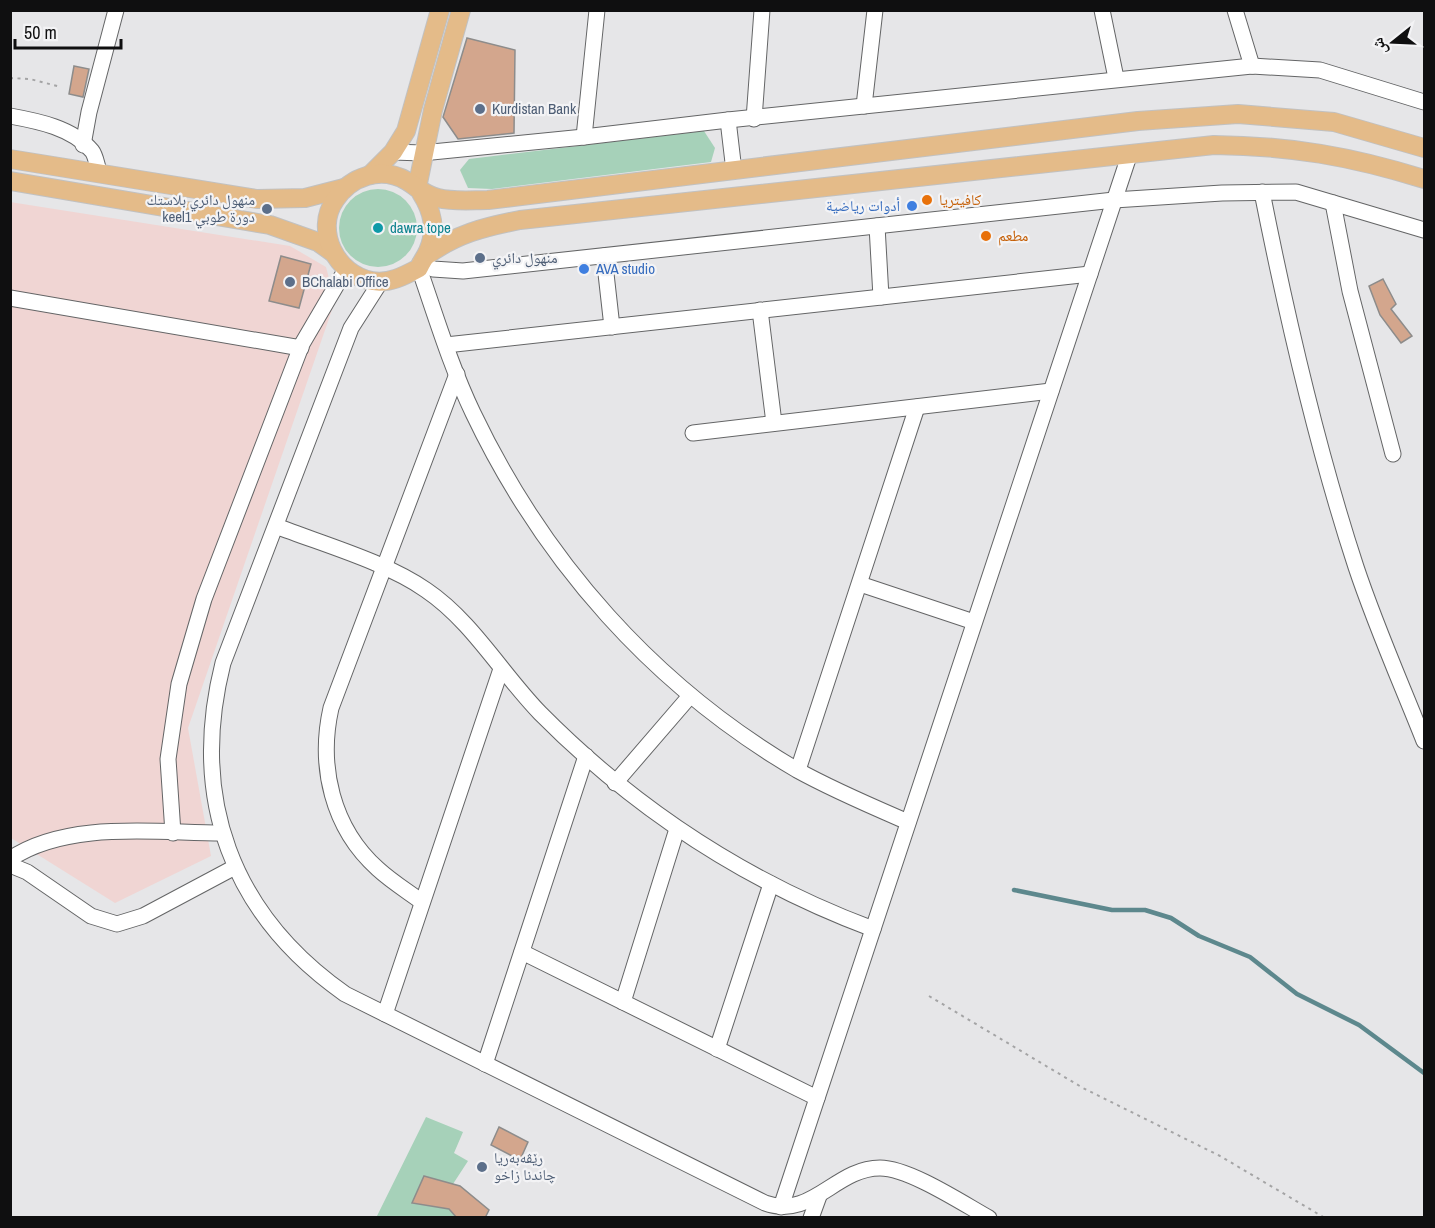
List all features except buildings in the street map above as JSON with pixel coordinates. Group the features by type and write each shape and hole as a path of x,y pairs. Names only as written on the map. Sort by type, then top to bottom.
{"main road":[{"path":"10,159 257,199 305,198 344,188 370,175 393,152 406,131 440,10"},
{"path":"422,262 432,240 434,223 430,207 419,191 422,153 461,10"},
{"path":"370,175 395,176 419,191 439,198 489,200 1138,122 1238,114 1334,122 1425,148"},
{"path":"10,182 270,225 318,242 332,252 346,269 358,277 381,281 400,278 445,242 468,231 520,220 1129,156 1214,145 1272,146 1314,151 1374,164 1425,179"},
{"path":"97,195 100,173"},
{"path":"332,252 327,236 327,218 333,202 344,188"}],"street":[{"path":"83,145 89,112 117,10"},
{"path":"584,137 597,10"},
{"path":"754,119 762,10"},
{"path":"864,106 875,10"},
{"path":"1102,10 1116,78"},
{"path":"1235,10 1252,66"},
{"path":"393,152 422,153 584,137 1116,78 1252,66 1320,70 1425,102"},
{"path":"10,116 31,120 66,132 92,152 100,173"},
{"path":"728,120 734,171"},
{"path":"781,1208 1129,156"},
{"path":"1262,192 1281,285 1356,566 1384,647 1425,741"},
{"path":"422,262 433,268 463,271 1114,200 1262,192 1296,192 1425,230"},
{"path":"1333,203 1350,291 1393,454"},
{"path":"877,226 881,297"},
{"path":"604,256 612,327"},
{"path":"422,262 446,345 472,411 504,474 541,534 583,590 631,642 690,696 738,732 798,770 852,798 908,822"},
{"path":"173,833 168,759 179,684 204,599 309,329 346,269"},
{"path":"446,345 1090,274"},
{"path":"381,281 351,328 224,663 216,691 212,719 211,767 222,833 235,867 260,912 298,957 345,994 765,1203 781,1208 794,1207 819,1196 856,1171 882,1168 907,1174 989,1218"},
{"path":"10,298 301,348"},
{"path":"760,310 774,423"},
{"path":"422,902 378,869 355,842 335,803 326,761 325,744 331,708 457,374"},
{"path":"693,433 1051,391"},
{"path":"798,770 861,584 917,406"},
{"path":"276,526 383,568 410,580 438,598 539,712 615,783 677,829 792,896 873,929"},
{"path":"861,584 974,622"},
{"path":"385,1014 501,669"},
{"path":"615,783 690,696"},
{"path":"484,1064 586,756"},
{"path":"623,1002 677,829"},
{"path":"10,859 50,840 78,835 222,833"},
{"path":"10,865 27,872 91,916 117,924 143,916 235,867"},
{"path":"717,1049 771,884"},
{"path":"522,952 817,1098"},
{"path":"811,1218 819,1196"}],"path":[{"path":"10,78 30,79 61,87"},
{"path":"929,996 1083,1088 1220,1156 1325,1218"}],"shaded area":[{"path":"10,202 290,246 326,267 335,301 188,728 211,856 115,903 11,838"}],"green space":[{"path":"704,131 715,148 711,162 492,189 468,188 460,170 469,159"},
{"path":"378,189 393,192 410,206 417,228 414,243 400,260 378,267 363,264 346,250 339,228 342,213 356,196"},
{"path":"426,1117 463,1132 454,1153 468,1161 453,1184 424,1176 412,1203 449,1209 457,1217 376,1218"}],"waterway":[{"path":"1014,890 1112,910 1145,910 1171,918 1199,936 1250,957 1297,994 1359,1025 1424,1073"}],"place":[{"name":"Kurdistan Bank","path":"480,109"},
{"name":"كافيتريا","path":"927,200"},
{"name":"أدوات رياضية","path":"912,206"},
{"name":"منهول دائري بلاستك keel1 دورة طوبي","path":"267,209"},
{"name":"dawra tope","path":"378,228"},
{"name":"مطعم","path":"986,236"},
{"name":"منهول دائري","path":"480,258"},
{"name":"AVA studio","path":"584,269"},
{"name":"BChalabi Office","path":"290,282"},
{"name":"رێڤه‌به‌ريا چاندنا زاخو","path":"482,1167"}]}
